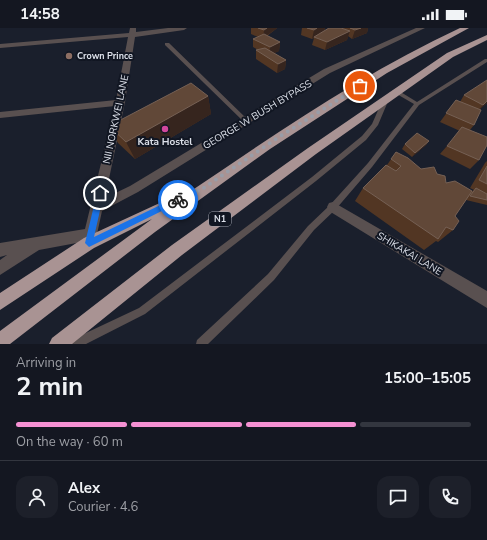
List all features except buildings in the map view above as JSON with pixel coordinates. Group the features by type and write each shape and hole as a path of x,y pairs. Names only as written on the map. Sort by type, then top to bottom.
{"highway":[{"path":"0,341 202,189 334,102 427,47 465,28"},
{"name":"N1","path":"58,344 177,250 312,151 450,55 487,37"},
{"path":"0,302 90,238 202,189"}],"street":[{"path":"0,46 184,28"},
{"name":"GEORGE W BUSH BYPASS","path":"97,208 134,189 245,120 327,72 422,28"},
{"name":"NII NORKWEI LANE","path":"90,238 120,102 132,32"},
{"path":"0,115 120,102"},
{"name":"SHIKAKAI LANE","path":"333,207 487,300"},
{"path":"0,250 38,243 90,238"},
{"path":"0,268 38,243"}],"lane":[{"path":"167,44 245,120"},
{"path":"201,344 271,277 311,228 333,207 370,165 417,104 487,60"},
{"path":"75,344 142,311 353,148 375,126 391,96 417,104"}],"way so far":[{"path":"178,200 202,189 279,137 360,86"}],"place":[{"name":"Crown Prince","path":"69,56"},
{"name":"Kata Hostel","path":"165,129"}],"route":[{"path":"100,193 89,243 178,200"}]}
